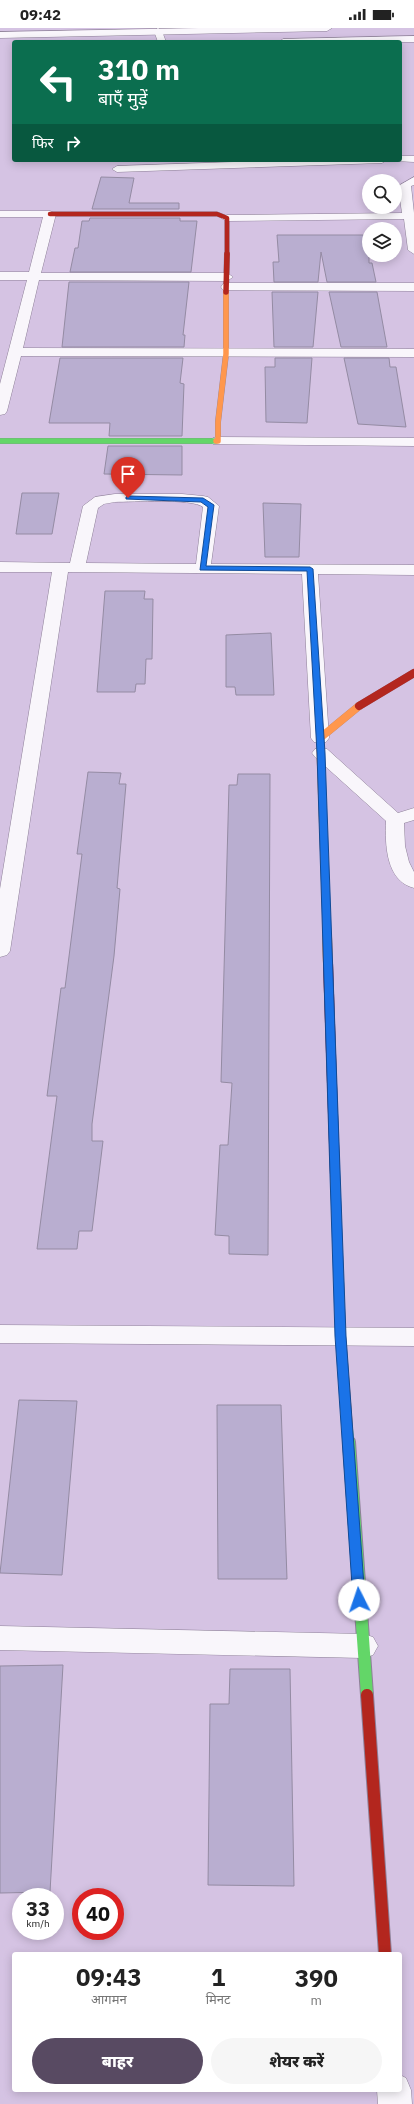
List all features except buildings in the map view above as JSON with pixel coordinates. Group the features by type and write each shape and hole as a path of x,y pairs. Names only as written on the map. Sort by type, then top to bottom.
{"street":[{"path":"0,35 327,28"},
{"path":"414,180 406,185 414,250"},
{"path":"0,214 196,213 217,214 227,218 409,216"},
{"path":"0,411 6,366 15,352 36,275 50,214"},
{"path":"218,441 218,422 226,354 227,218"},
{"path":"0,276 36,275 414,287"},
{"path":"15,352 226,354 414,353"},
{"path":"0,441 414,442"},
{"path":"0,951 69,567 91,506 100,500 115,498 182,498 203,500 211,506 203,568"},
{"path":"0,567 414,570"},
{"path":"310,569 321,746 341,1336 385,1952"},
{"path":"321,746 351,711 414,673"},
{"path":"321,746 395,820 395,850 405,876 414,882"},
{"path":"395,820 414,814"},
{"path":"0,1334 414,1337"},
{"path":"0,1638 363,1646"},
{"path":"394,2092 395,2104"}],"lane":[{"path":"158,32 161,40"},
{"path":"371,40 414,39"},
{"path":"402,159 414,159"},
{"path":"117,169 212,163 269,162"}],"traffic: fast":[{"path":"0,441 216,441"},
{"path":"348,1429 367,1695"}],"traffic: slow":[{"path":"216,441 218,441 218,422 226,354 226,292"},
{"path":"328,963 320,738 359,706"},
{"path":"335,1174 341,1336 348,1429"}],"traffic: jam":[{"path":"50,214 196,213 217,214 227,218 226,292"},
{"path":"359,706 414,673"},
{"path":"328,963 335,1174"},
{"path":"367,1695 385,1952"}],"route":[{"path":"128,498 182,498 203,500 211,506 203,568 310,569 321,753 341,1336 359,1600"}]}
